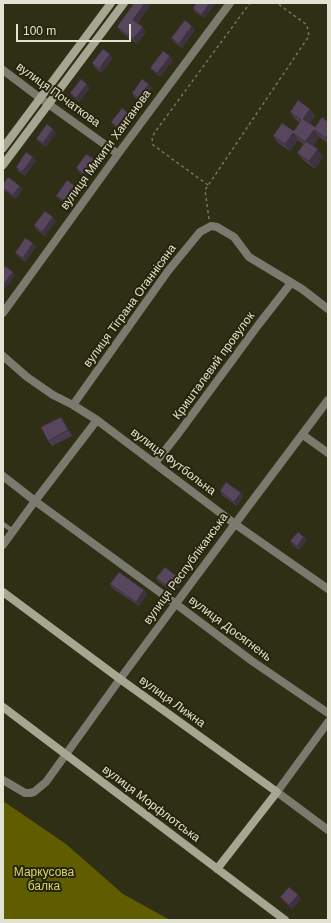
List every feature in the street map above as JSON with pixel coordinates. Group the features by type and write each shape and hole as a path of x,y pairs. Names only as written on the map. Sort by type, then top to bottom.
{"street":[{"path":"3,148 111,3"},
{"name":"вулиця Микити Ханганова","path":"3,313 230,3"},
{"path":"3,165 119,5"},
{"name":"вулиця Початкова","path":"3,70 118,154"},
{"path":"210,226 217,227 234,237 249,257 328,308"},
{"name":"вулиця Тіграна Оганнісяна","path":"73,405 168,271 200,232 210,226"},
{"name":"Кришталевий провулок","path":"155,463 291,283"},
{"name":"вулиця Футбольна","path":"3,356 27,377 53,395 97,420 235,524 328,590"},
{"name":"вулиця Республіканська","path":"3,780 25,793 34,792 46,782 328,400"},
{"path":"3,545 97,420"},
{"path":"302,435 328,453"},
{"name":"вулиця Досягнень","path":"3,476 252,661 328,713"},
{"name":"вулиця Лижна","path":"3,592 120,680 328,830"},
{"name":"вулиця Морфлотська","path":"3,707 285,920"},
{"path":"217,869 277,792 328,722"}],"lane":[{"path":"3,524 13,532"}],"path":[{"path":"208,185 153,145 152,138 250,3"},
{"path":"210,226 205,190 309,36 307,24 277,3"}],"green space":[{"name":"Маркусова балка","path":"3,801 66,844 123,894 170,920 3,920"}],"building":[{"path":"134,3 145,3 133,20 143,27 133,39 117,27"},
{"path":"196,3 210,3 201,15 193,8"},
{"path":"185,20 192,26 179,44 171,38"},
{"path":"103,49 110,54 99,69 92,63"},
{"path":"163,51 170,56 157,73 150,68"},
{"path":"81,79 87,84 76,98 70,93"},
{"path":"142,79 149,84 138,98 132,93"},
{"path":"298,100 310,109 303,119 315,127 322,117 328,122 328,135 326,138 314,130 305,142 293,133 285,144 273,136 282,123 294,131 301,120 290,112"},
{"path":"122,108 128,113 117,127 111,122"},
{"path":"47,124 53,129 43,143 36,139"},
{"path":"306,141 318,149 309,161 297,153"},
{"path":"26,152 33,157 22,172 16,167"},
{"path":"86,154 94,159 83,174 76,168"},
{"path":"8,177 20,186 13,195 3,188 3,184"},
{"path":"67,180 75,186 65,201 56,196"},
{"path":"45,211 53,217 42,232 34,225"},
{"path":"25,238 33,243 23,258 15,253"},
{"path":"5,266 13,272 3,285 3,269"},
{"path":"61,417 68,430 48,441 41,427"},
{"path":"226,482 241,493 234,502 220,491"},
{"path":"298,532 304,537 297,546 290,541"},
{"path":"165,567 179,578 171,589 156,578"},
{"path":"119,572 144,590 136,602 110,584"},
{"path":"289,887 298,895 289,905 280,897"}]}
